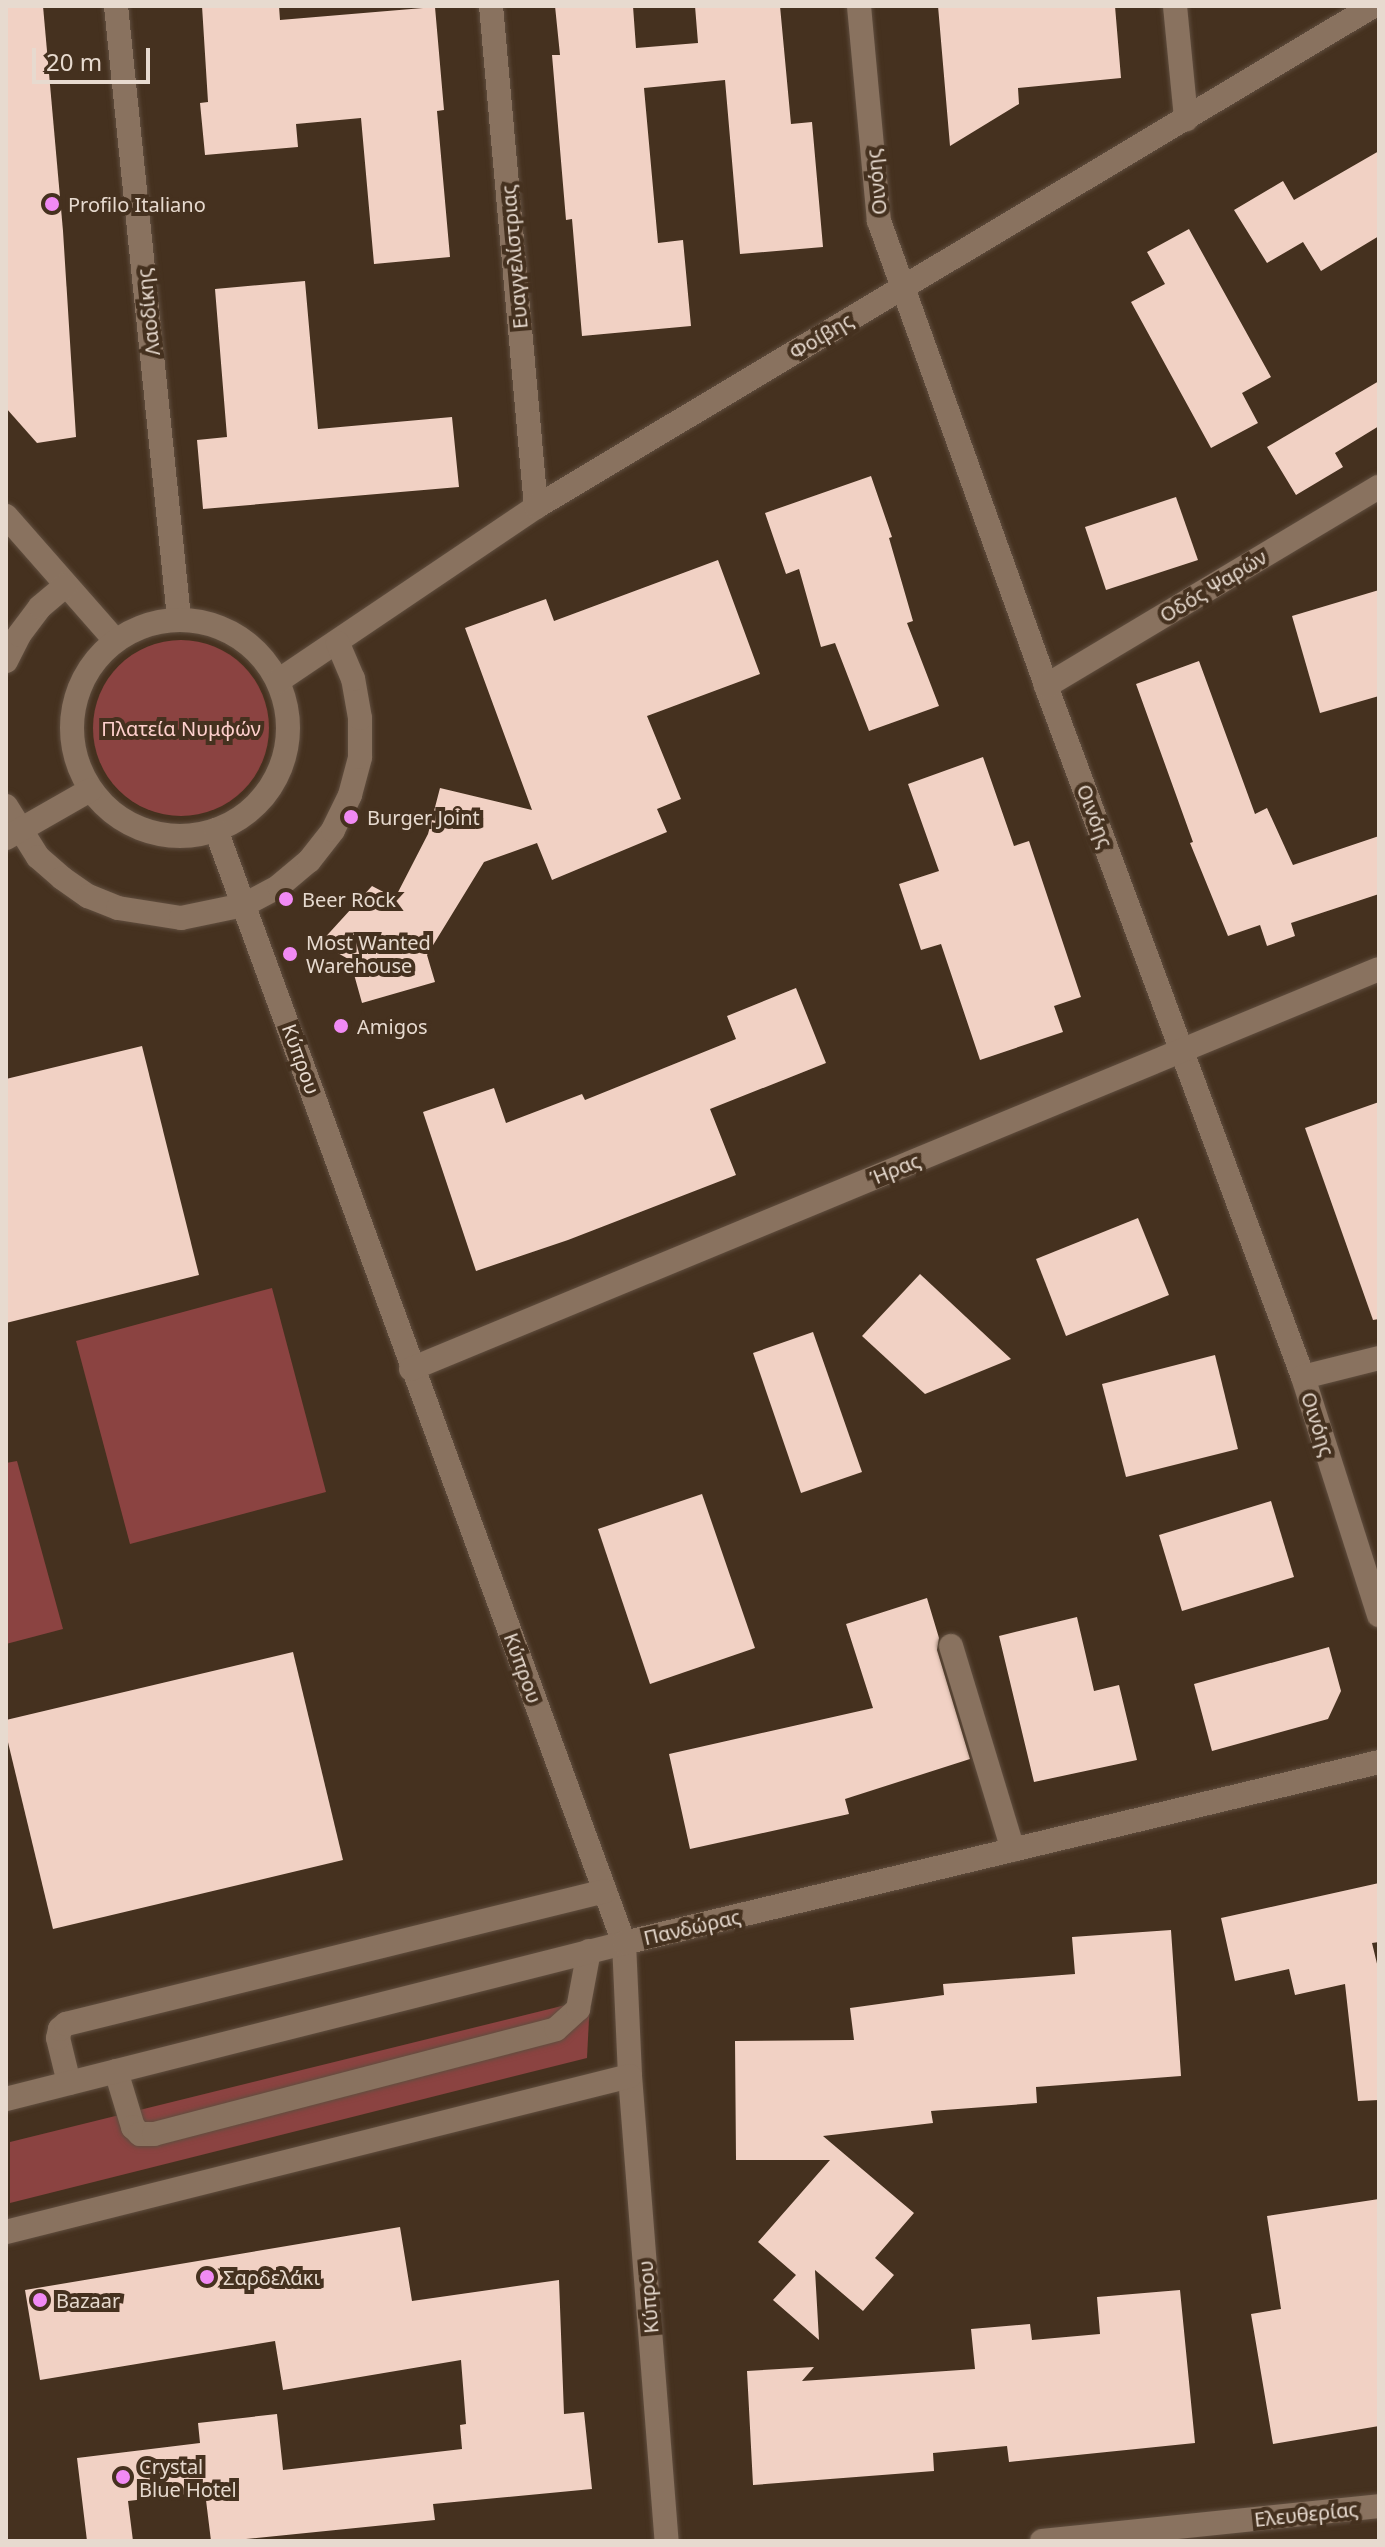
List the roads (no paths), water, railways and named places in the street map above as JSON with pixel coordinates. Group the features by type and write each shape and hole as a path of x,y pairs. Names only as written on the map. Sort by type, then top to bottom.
{"street":[{"name":"Λαοδίκης","path":"116,6 179,618"},
{"name":"Ευαγγελίστριας","path":"491,6 536,507"},
{"name":"Οινόης","path":"859,6 879,221 1046,686 1303,1377 1379,1615"},
{"path":"1175,6 1186,119"},
{"name":"Φοίβης","path":"278,681 536,507 1373,6"},
{"name":"Οδóς Ψαρών","path":"1046,686 1379,487"},
{"path":"6,516 115,640"},
{"path":"6,661 19,635 40,607 66,585"},
{"path":"179,618 209,623 238,635 261,655 278,681 289,727 278,774 248,812 216,830 181,836 146,832 115,815 90,790 75,760 72,738 75,694 91,664 115,640 135,628 179,618"},
{"path":"6,806 12,835 88,896 118,908 181,918 244,905 279,886 309,861 333,830 350,795 360,757 360,718 353,679 338,643"},
{"path":"12,835 90,790"},
{"name":"Κύπρου","path":"216,830 411,1369 624,1943 630,2076 667,2541"},
{"name":"Ήρας","path":"411,1369 1379,969"},
{"path":"1303,1377 1379,1358"},
{"path":"951,1646 1013,1850"},
{"name":"Πανδώρας","path":"6,2099 589,1951 1379,1762"},
{"path":"69,2083 58,2038 60,2029 66,2024 605,1891"},
{"path":"116,2071 133,2127 140,2134 154,2134 556,2029 578,2009 589,1951"},
{"path":"6,2232 630,2076"},
{"name":"Ελευθερίας","path":"1042,2541 1175,2535 1379,2506"}],"place":[{"name":"Profilo Italiano","path":"52,204"},
{"name":"Burger Joint","path":"351,817"},
{"name":"Beer Rock","path":"286,899"},
{"name":"Most Wanted Warehouse","path":"290,954"},
{"name":"Amigos","path":"341,1026"},
{"name":"Σαρδελάκι","path":"207,2277"},
{"name":"Bazaar","path":"40,2300"},
{"name":"Crystal Blue Hotel","path":"123,2477"}],"park label":[{"name":"Πλατεία Νυμφών","path":"181,728"}]}
